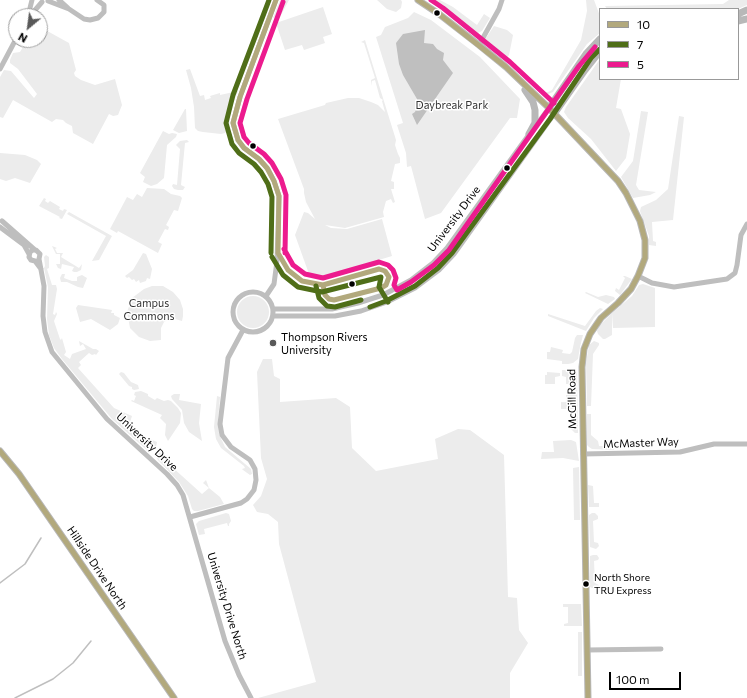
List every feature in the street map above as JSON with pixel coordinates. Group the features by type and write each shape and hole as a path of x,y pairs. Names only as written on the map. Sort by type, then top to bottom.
{"street":[{"path":"59,0 68,9"},
{"path":"44,1 68,9 87,20 96,19 103,14 105,9 104,5 97,0"},
{"path":"266,296 274,284 277,261 279,196 268,169 259,159 244,148 238,140 233,122 240,98 276,0"},
{"name":"McGill Road","path":"418,0 439,14 479,45 517,78 554,114 614,177 633,206 640,221 645,240 645,258 631,290 618,304 601,318 590,334 584,349 582,367 588,698"},
{"path":"479,45 499,9 502,0"},
{"path":"548,108 586,54 599,40"},
{"path":"0,69 11,48"},
{"path":"554,114 599,52"},
{"path":"517,78 533,102 535,110 535,123 529,134"},
{"name":"University Drive","path":"274,309 332,309 383,295 411,280 433,263 447,248 548,108"},
{"name":"University Drive","path":"274,316 335,316 361,311 388,302 415,288 439,270 454,254 554,114"},
{"path":"0,222 40,254 37,260 30,259 24,246 0,222"},
{"path":"638,276 652,282 674,287 727,279 735,273 741,235 747,224"},
{"path":"29,254 31,251 35,250"},
{"name":"University Drive","path":"37,260 41,269 44,286 43,316 45,332 52,352 107,418 177,485 183,495 190,517"},
{"path":"251,292 256,292 266,296 270,300 274,309 274,316 271,322 262,331 256,333 243,330 234,320 233,308 236,302 240,297 251,292"},
{"path":"190,517 241,503 254,490 256,480 255,469 250,460 231,447 222,435 220,424 228,358 243,330"},
{"name":"McMaster Way","path":"583,454 680,452 714,444 747,444"},
{"name":"Hillside Drive North","path":"0,451 19,474 174,698"},
{"name":"University Drive North","path":"190,517 227,645 239,675 251,698"},
{"path":"587,650 661,649"}],"green space":[{"path":"280,0 289,0 281,15 273,18"},
{"path":"377,0 401,0 401,8 396,12 387,9"},
{"path":"430,0 440,0 453,7 477,25 484,14 490,18 482,31 475,33"},
{"path":"586,0 594,0 599,13 599,34 587,44 553,92 546,95 541,93 535,86 544,93 552,90 581,40 587,11"},
{"path":"729,0 747,0 747,5 739,9 606,8 605,6 723,4"},
{"path":"323,7 332,34 323,37 325,43 304,50 302,45 285,50 276,23"},
{"name":"Daybreak Park","path":"414,12 431,20 480,57 520,99 517,118 510,118 441,213 425,219 411,166 407,167 406,153 397,125 403,123 376,37 381,35 385,27 408,18"},
{"path":"494,26 507,30 513,35 509,55 506,59 503,59 487,45 486,38"},
{"path":"48,31 69,43 76,70 74,73 75,76 95,85 115,79 122,105 118,115 113,116 109,114 93,144 73,133 72,126 63,120 56,119 52,122 13,100 3,118 0,117 0,77 4,70 11,71 34,98 37,94 18,69 10,63 13,53 20,52 22,48 48,48"},
{"path":"365,40 396,140 395,145 400,158 400,163 395,164 391,181 394,182 394,189 391,189 395,202 393,203 391,199 386,201 383,212 384,217 345,228 325,225 331,228 347,229 382,219 392,256 320,278 309,274 295,235 304,212 308,213 315,219 306,202 304,189 278,119 325,105 326,103 348,98 359,98 371,102 378,105 385,112 383,100 380,98 375,80 372,81 372,86 371,80 375,78 364,43 361,42"},
{"path":"599,60 599,80 621,80 616,108 621,109 630,134 626,158 616,171 591,139 568,118 564,112"},
{"path":"190,69 200,96 204,95 205,100 211,98 210,96 220,93 220,95 238,91 230,111 229,128 225,133 203,132 198,131 195,128 194,107 186,70"},
{"path":"185,109 187,131 179,133 173,130"},
{"path":"641,111 648,112 636,185 639,190 656,192 650,195 633,198 621,177 633,161"},
{"path":"679,116 684,117 673,220 652,222 653,241 656,242 656,246 649,245 649,236 640,211 641,207 656,200 668,189"},
{"path":"163,131 169,134 177,134 176,137 167,145 164,178 157,184 151,186 143,182 145,177 140,173"},
{"path":"187,140 189,142 185,143 181,185 185,187 183,190 178,190 174,189 172,186 173,184 177,185 180,149 176,145 180,141"},
{"path":"0,153 25,155 37,160 41,164 30,183 15,178 6,181 0,179"},
{"path":"147,188 164,189 171,194 182,198 178,211 174,210 166,225 169,227 168,230 165,229 158,242 162,244 158,253 118,231 117,233 110,229 127,197 133,200 137,194 142,197"},
{"path":"44,198 48,203 50,201 60,207 59,209 63,211 64,209 67,210 62,219 39,206"},
{"path":"69,212 112,236 99,260 92,261 106,236 67,214"},
{"path":"52,246 57,248 55,249 57,253 63,253 61,257 79,268 82,264 81,270 74,272 72,271 74,267 62,264 61,269 58,268 56,264 60,264 60,254 56,254"},
{"path":"143,253 146,254 152,269 150,279 147,278 146,281 140,283 139,280 136,282 134,279 132,280 125,276 133,270"},
{"path":"46,255 49,257 49,268 47,269 52,285 56,285 57,289 53,314 55,315 56,312 57,314 54,321 61,340 62,338 66,352 64,355 70,359 72,354 86,349 83,344 80,346 79,341 99,351 96,355 89,353 79,362 81,365 78,368 114,408 132,416 130,425 136,429 135,432 157,442 156,447 152,451 148,451 112,419 54,348 49,335 47,319 48,287 44,268 44,257"},
{"path":"62,274 65,274 64,278 72,281 77,281 77,277 82,275 87,278 83,288 67,282 61,282 60,278"},
{"path":"623,276 632,279 620,295 615,291 616,288 619,290 625,278"},
{"path":"643,284 655,288 655,327 613,328 612,313 632,296 639,285"},
{"name":"Campus Commons","path":"152,286 163,286 173,292 180,300 183,309 183,316 182,321 172,318 164,322 161,328 161,340 150,341 139,337 130,328 127,312 132,298 144,289"},
{"path":"586,292 598,297 606,295 614,297 615,299 608,304 585,293"},
{"path":"250,296 256,296 265,300 269,312 265,324 256,328 250,328 241,324 237,315 237,309 241,300"},
{"path":"78,305 112,310 111,313 114,313 114,315 120,318 118,324 110,330 91,319 80,322 76,308"},
{"path":"600,308 603,309 594,318 586,331 548,316 548,314 585,326"},
{"path":"612,313 612,335 603,339 597,331 599,326"},
{"path":"577,335 583,335 578,359 573,363 562,364 562,361 547,359 547,352 550,352 551,347 563,350 562,353 570,354"},
{"path":"594,341 599,343 599,345 593,354 591,406 587,406 586,363 589,345"},
{"path":"263,359 272,359 274,376 280,379 280,402 336,398 350,407 352,448 376,471 438,459 435,439 458,429 470,430 504,455 508,597 517,598 519,630 528,643 510,673 510,698 258,698 316,682 279,544 278,522 268,514 257,512 253,505 261,496 267,479 261,458 257,372"},
{"path":"562,370 573,370 577,372 578,433 575,433 570,428 570,425 574,425 574,409 561,409 561,402 566,402 568,390 569,392 573,391 573,384 566,384 566,377 562,376"},
{"path":"121,372 124,373 131,382 138,385 139,389 132,389 132,387 129,386 119,374"},
{"path":"547,372 560,373 560,376 555,377 555,384 545,384 545,375 547,375"},
{"path":"141,391 148,394 148,396 155,400 157,398 164,401 171,401 181,413 180,423 168,441 165,435 166,424 160,418 162,415 131,401 134,401 136,396 134,395 135,392"},
{"path":"174,394 180,394 179,400 201,404 199,423 202,441 189,432 184,423 182,410 172,399 171,396"},
{"path":"217,396 220,397 218,420 219,434 225,447 251,469 252,474 250,475 242,469 245,468 244,466 221,448 216,439 214,427"},
{"path":"587,414 591,414 591,435 598,441 599,446 614,446 614,450 592,449 587,445"},
{"path":"571,440 576,442 579,461 563,458 541,459 542,452 554,452 553,441"},
{"path":"159,453 164,454 161,457 202,494 209,488 220,497 224,504 194,511 188,496 179,482 156,457"},
{"path":"579,467 580,520 574,520 573,468"},
{"path":"206,480 209,488 203,483"},
{"path":"588,485 593,486 594,503 599,503 599,507 589,507"},
{"path":"226,513 229,514 231,521 229,526 227,523 204,529 205,534 199,535 196,524 199,521"},
{"path":"595,513 598,516 598,519 593,521 594,542 598,543 599,546 596,549 590,547 589,515"},
{"path":"597,555 599,558 598,560 594,561 595,583 599,585 598,588 590,587 590,556"},
{"path":"563,604 581,604 582,626 564,626 564,624 568,623 568,607 563,607"},
{"path":"578,632 582,632 582,676 578,676"}],"shaded area":[{"path":"425,30 424,43 433,44 437,49 444,53 443,60 453,73 417,125 412,114 415,112 418,104 417,99 403,75 399,64 396,43 403,34"}],"waterway":[{"path":"0,583 25,564 41,538"},
{"path":"15,698 53,679 73,663 91,641"}],"transit line":[{"name":"7","path":"269,0 233,95 226,123 232,144 239,153 254,164 268,184 272,197 271,253"},
{"name":"10","path":"276,0 240,97 233,123 238,140 244,148 259,159 267,168 274,181 279,196 278,253"},
{"name":"10","path":"418,0 439,14 506,67 549,108 618,181 626,193 640,221 645,240 645,258 631,289 601,318 590,334 584,349 582,367 588,698"},
{"name":"5","path":"431,0 510,62 554,103"},
{"name":"5","path":"283,2 247,99 240,123 244,137 272,163 281,179 286,195 285,253"},
{"name":"5","path":"284,249 293,265 305,274 323,278 379,262 388,265 393,270 396,278 394,285 397,290 411,282 434,265 449,250 579,66 595,47"},
{"name":"7","path":"370,307 386,301 415,286 438,268 452,253 550,119 591,58 599,50"},
{"name":"10","path":"278,253 288,270 302,281 323,285"},
{"name":"7","path":"272,257 283,275 298,287 322,292 381,277 379,287 388,302"},
{"name":"10","path":"379,269 385,271 389,277 386,285 381,288 334,300 329,299 325,295 323,285 379,269"},
{"name":"7","path":"316,286 319,298 327,306 335,307 361,300"},
{"name":"10","path":"0,451 19,474 174,698"}],"place":[{"name":"Thompson Rivers University","path":"273,343"},
{"name":"North Shore TRU Express","path":"586,584"}]}
